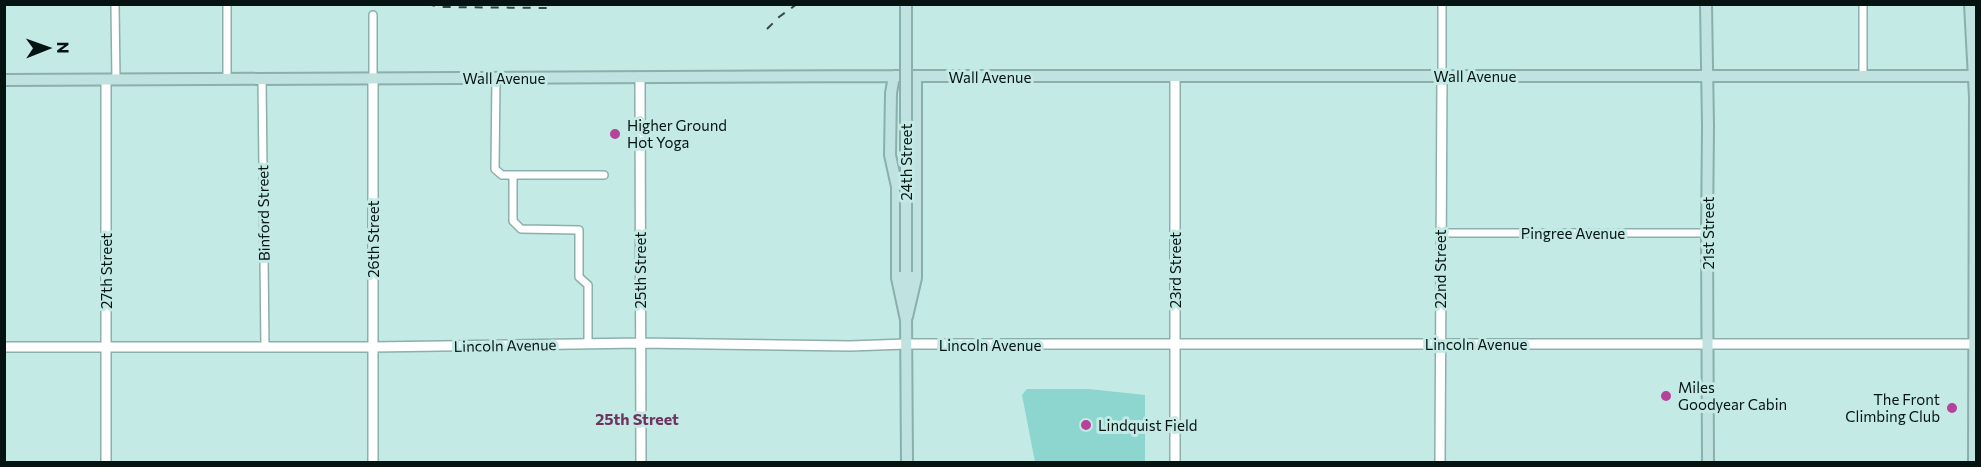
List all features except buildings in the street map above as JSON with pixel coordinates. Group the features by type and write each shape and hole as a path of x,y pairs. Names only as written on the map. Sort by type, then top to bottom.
{"main road":[{"name":"24th Street","path":"906,4 907,462"},
{"name":"21st Street","path":"1706,4 1708,462"},
{"path":"1970,4 1976,77 1974,462"},
{"name":"Wall Avenue","path":"4,80 894,76 1976,77"},
{"name":"24th Street","path":"894,76 891,93 890,155 897,187 897,278 906,320"},
{"name":"24th Street","path":"906,320 916,278 916,77"}],"street":[{"path":"111,80 115,4"},
{"path":"227,4 227,79"},
{"path":"1442,4 1442,76"},
{"path":"1863,4 1863,77"},
{"name":"26th Street","path":"373,15 373,462"},
{"name":"22nd Street","path":"1440,462 1442,76"},
{"path":"496,77 495,169 502,175 604,175"},
{"name":"23rd Street","path":"1175,77 1175,462"},
{"name":"25th Street","path":"640,78 641,462"},
{"name":"Binford Street","path":"262,79 265,347"},
{"name":"27th Street","path":"106,462 111,80"},
{"path":"513,175 513,221 516,226 521,229 579,230 579,277 588,285 588,344"},
{"name":"Pingree Avenue","path":"1440,233 1707,233"},
{"name":"Lincoln Avenue","path":"4,347 373,347 640,343 850,346 906,344 1975,344"}],"shaded area":[{"name":"Lindquist Field","path":"1027,389 1089,389 1145,395 1145,462 1035,462 1022,395"}],"railway":[{"path":"427,4 441,7 548,8"},
{"path":"767,29 797,4"}],"place":[{"name":"Higher Ground Hot Yoga","path":"615,134"},
{"name":"Miles Goodyear Cabin","path":"1666,396"},
{"name":"The Front Climbing Club","path":"1952,408"},
{"name":"Lindquist Field","path":"1086,425"}],"district":[{"name":"25th Street","path":"637,418"}]}
